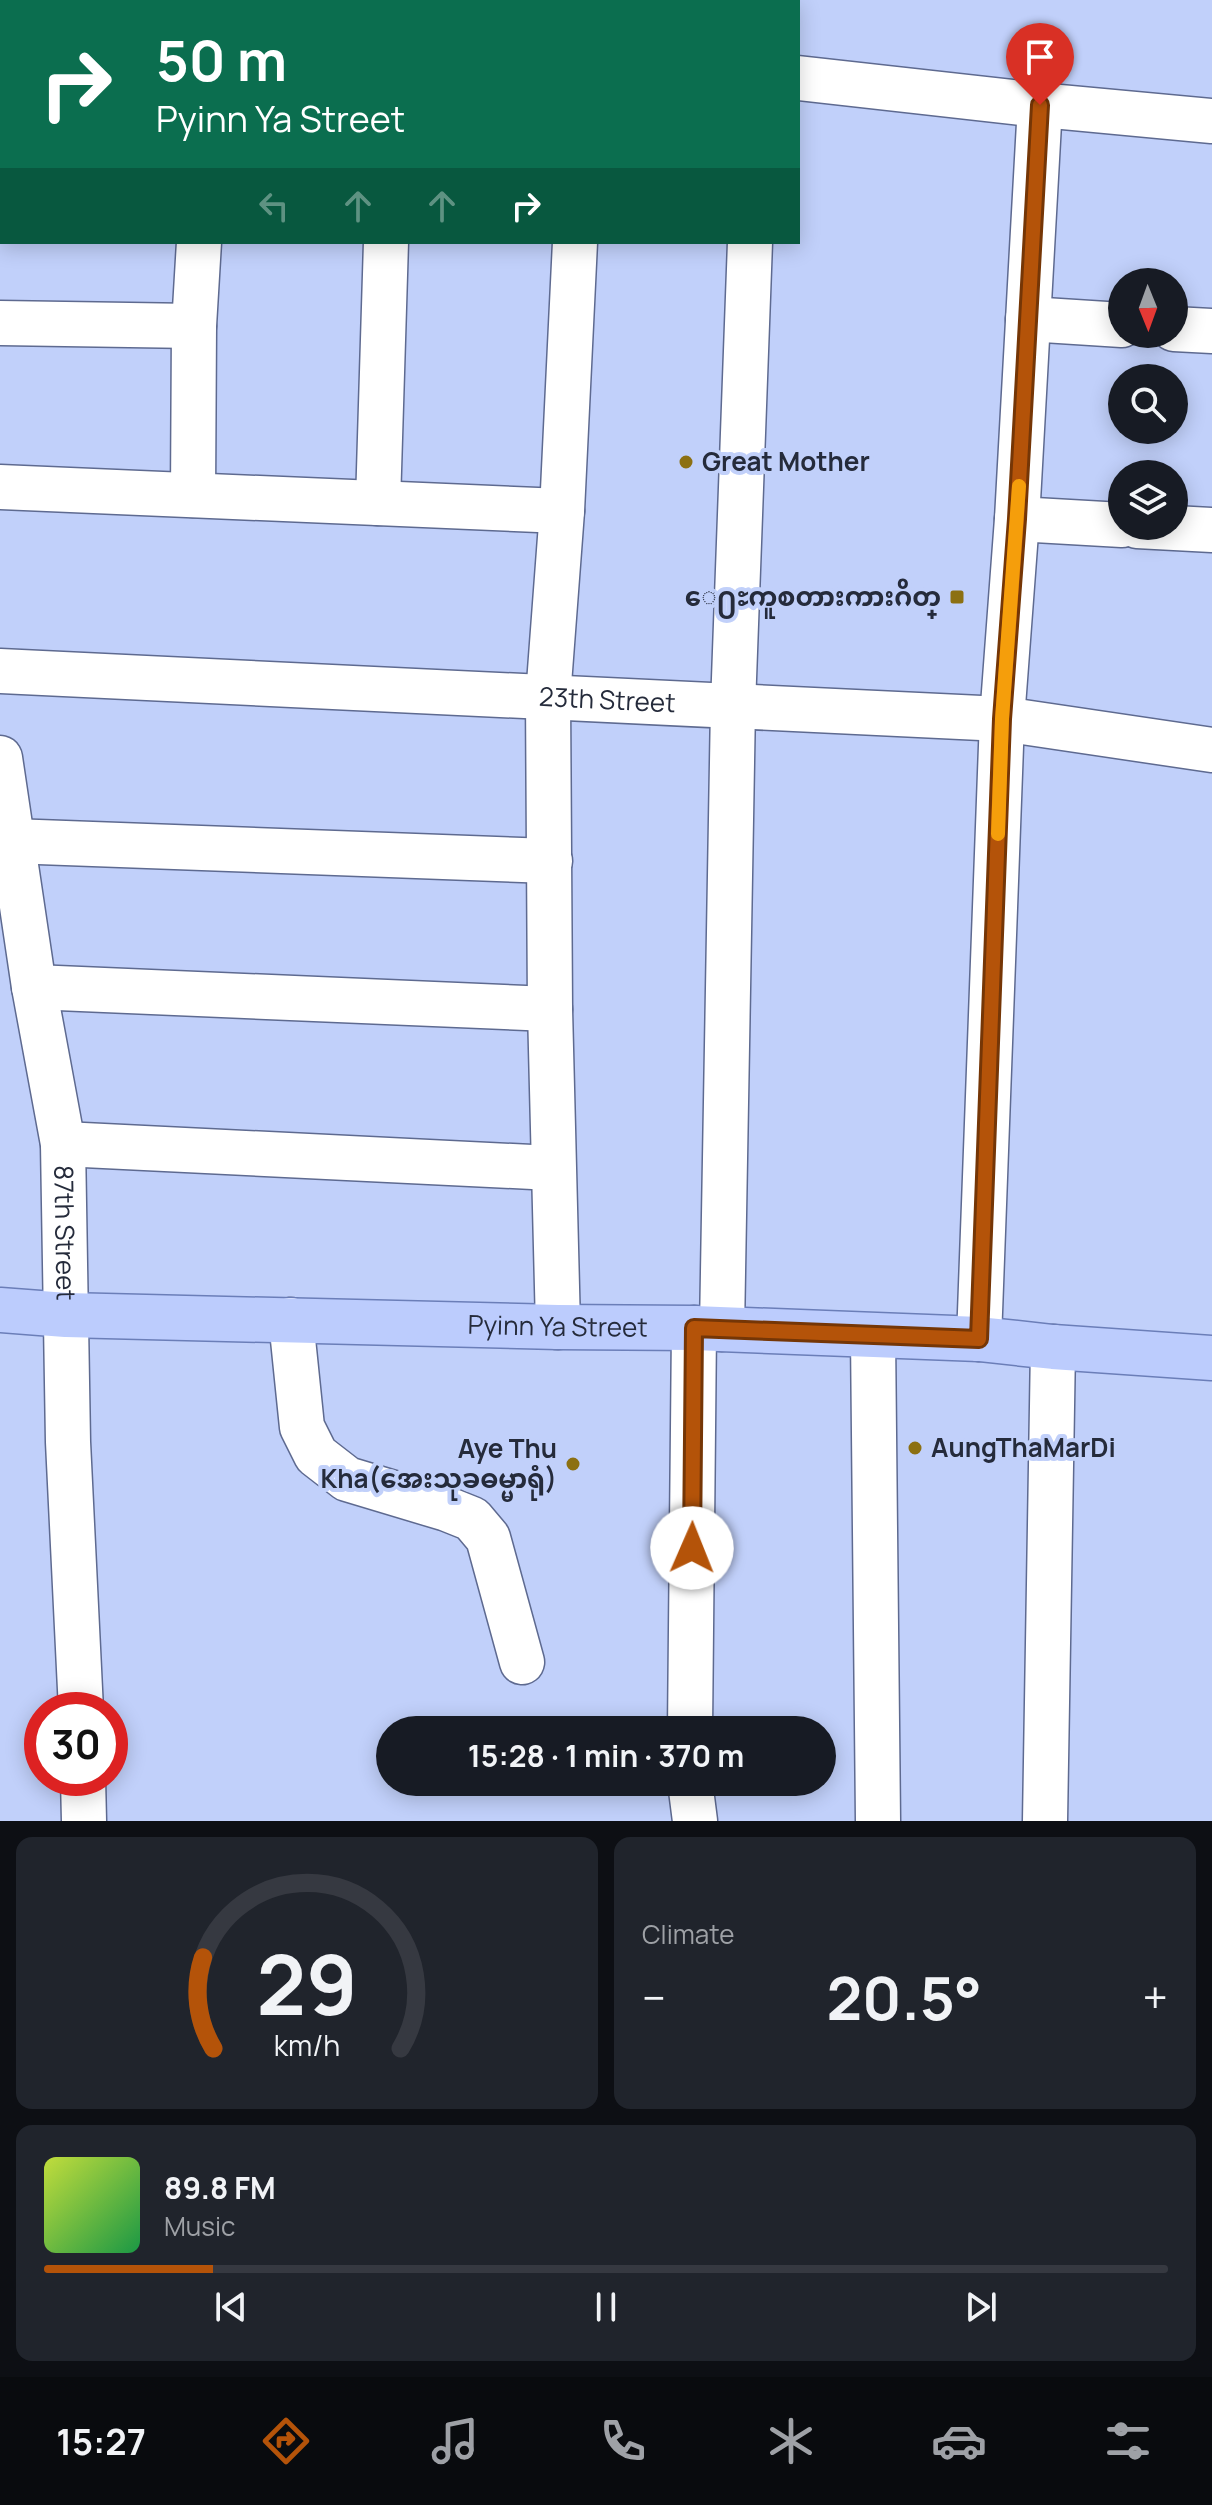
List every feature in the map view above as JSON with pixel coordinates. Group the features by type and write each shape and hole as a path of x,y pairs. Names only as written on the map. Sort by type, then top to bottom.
{"main road":[{"name":"Pyinn Ya Street","path":"0,1310 66,1315 708,1328 979,1339 1212,1358"}],"street":[{"path":"800,78 1212,121"},
{"path":"979,1339 1002,719 1017,519 1040,105"},
{"path":"193,495 194,326 199,244"},
{"path":"378,503 386,244"},
{"path":"558,1327 552,1168 548,697 562,511 575,244"},
{"path":"691,1716 750,244"},
{"path":"1028,319 1108,324"},
{"path":"0,323 194,326"},
{"path":"1188,330 1212,331"},
{"path":"0,487 562,511"},
{"path":"1017,519 1108,524"},
{"path":"1188,529 1212,530"},
{"name":"23th Street","path":"0,671 1002,719 1212,750"},
{"name":"87th Street","path":"0,758 34,987 63,1144 68,1442 80,1692"},
{"path":"11,841 550,861"},
{"path":"34,987 550,1009"},
{"path":"63,1144 552,1168"},
{"path":"291,1320 302,1427 316,1455 347,1479 472,1519 488,1538 522,1662"},
{"path":"873,1336 878,1821"},
{"path":"1045,1821 1053,1347"},
{"path":"83,1796 84,1821"},
{"path":"692,1796 695,1821"}],"slow traffic":[{"path":"998,834 1002,719 1019,486"}],"place":[{"name":"Great Mother","path":"686,462"},
{"name":"ေ႐ႊကူစတားကားဂိတ္","path":"957,597"},
{"name":"AungThaMarDi","path":"915,1448"},
{"name":"Aye Thu Kha(အေးသုခဓမ္မာရုံ)","path":"573,1464"}],"route":[{"path":"692,1548 694,1328 979,1339 1002,719 1017,519 1040,105"}]}
